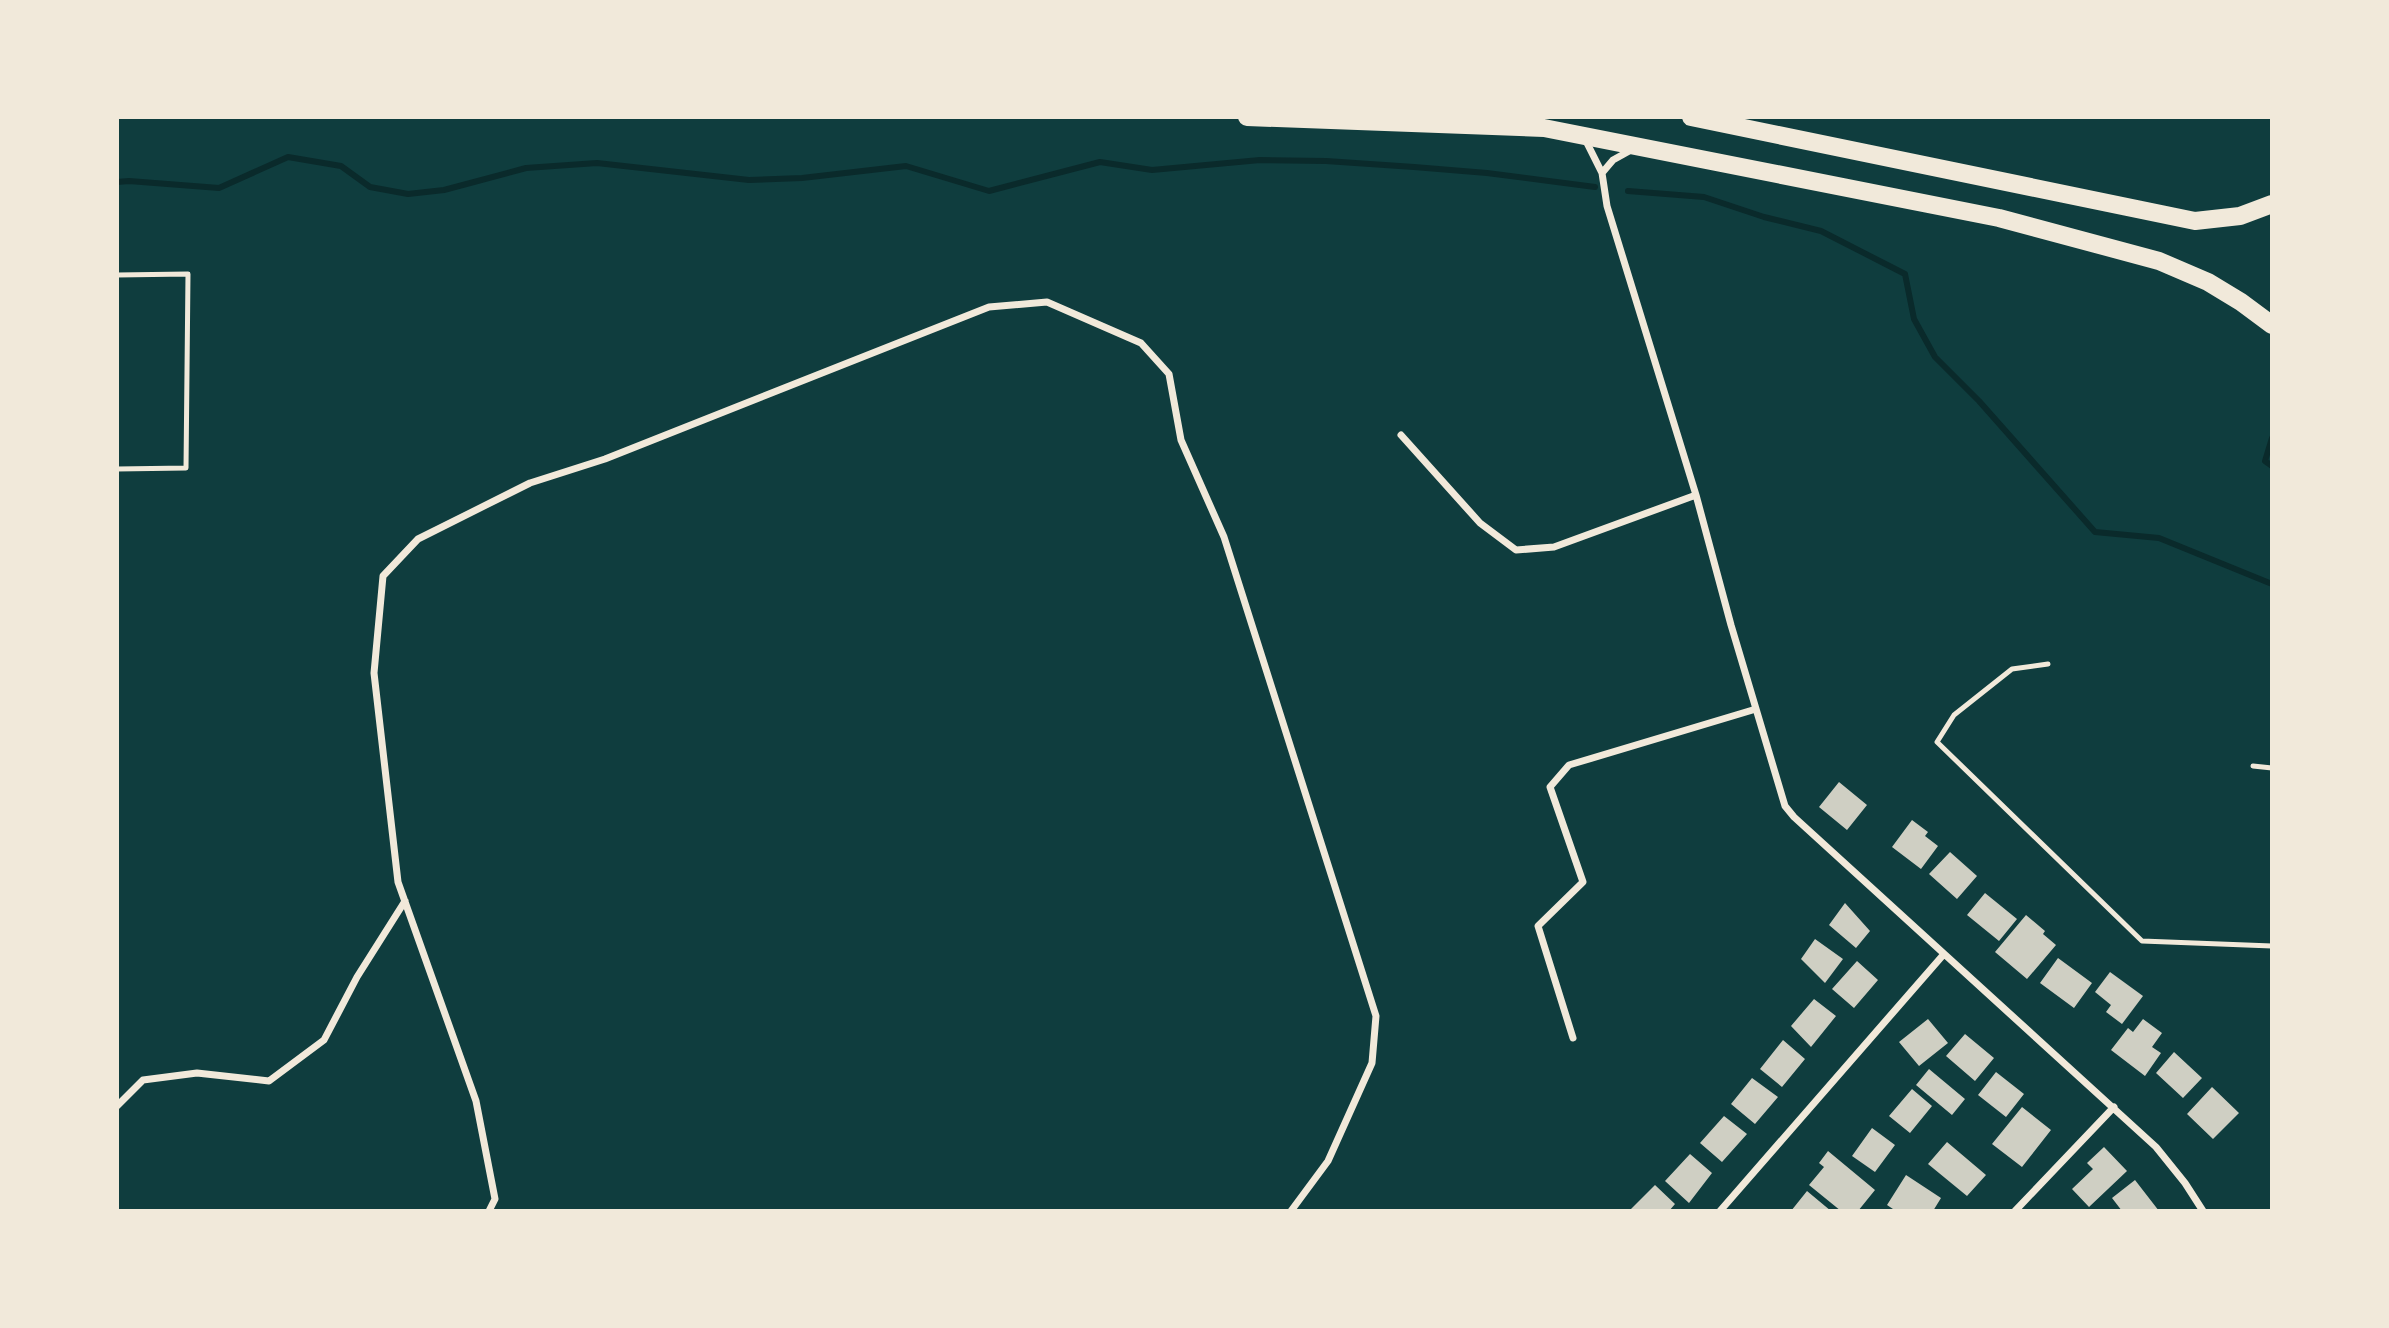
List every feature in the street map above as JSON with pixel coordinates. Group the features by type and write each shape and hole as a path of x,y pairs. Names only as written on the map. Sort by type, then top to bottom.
{"main road":[{"path":"1247,117 1544,128 1999,218 2159,261 2208,282 2241,302 2272,326"},
{"path":"1691,117 2195,221 2240,216 2272,204"}],"street":[{"path":"1583,136 1602,173 1607,206 1696,495 1784,806 2157,1147 2203,1211"},
{"path":"1602,173 1613,160 1637,146"},
{"path":"489,1211 495,1199 476,1101 398,882 374,673 383,576 418,538 530,483 605,459 989,307 1047,302 1141,343 1169,374 1181,440 1224,537 1376,1016 1372,1063 1328,1161 1291,1211"},
{"path":"1401,435 1480,523 1516,550 1554,547 1696,495"},
{"path":"1573,1038 1538,926 1583,882 1550,787 1569,765 1756,709"},
{"path":"117,1106 143,1080 197,1073 269,1081 324,1040 357,976 405,901"},
{"path":"1720,1211 1944,954"},
{"path":"2015,1211 2114,1107"}],"lane":[{"path":"117,275 188,274 186,468 117,469"},
{"path":"2049,664 2012,670 1954,715 1937,742 2142,941 2272,946"},
{"path":"2253,766 2272,768"}],"building":[{"path":"1839,782 1867,805 1847,830 1819,807"},
{"path":"1912,820 1928,832 1925,836 1938,846 1921,869 1892,847"},
{"path":"1950,852 1977,876 1957,899 1929,874"},
{"path":"1985,893 2017,919 1999,941 1967,915"},
{"path":"1845,903 1870,931 1856,948 1829,925"},
{"path":"2026,915 2045,931 2043,934 2056,945 2027,979 1995,952"},
{"path":"1815,939 1843,959 1825,983 1801,959"},
{"path":"2058,958 2092,983 2074,1008 2040,983"},
{"path":"1857,961 1878,980 1854,1008 1832,989"},
{"path":"2110,972 2143,996 2122,1024 2106,1012 2111,1005 2095,992"},
{"path":"1814,999 1836,1016 1811,1047 1791,1026"},
{"path":"1928,1019 1948,1043 1919,1066 1899,1042"},
{"path":"2143,1019 2162,1033 2152,1047 2161,1053 2145,1076 2111,1050 2128,1028 2133,1032"},
{"path":"1965,1034 1994,1058 1975,1081 1946,1056"},
{"path":"1783,1040 1805,1059 1782,1087 1760,1069"},
{"path":"2174,1052 2202,1078 2183,1098 2156,1073"},
{"path":"1929,1069 1965,1099 1952,1115 1916,1085"},
{"path":"1996,1072 2024,1094 2006,1117 1978,1095"},
{"path":"1752,1078 1778,1097 1755,1124 1731,1104"},
{"path":"2212,1087 2239,1113 2213,1139 2187,1114"},
{"path":"1912,1089 1932,1106 1910,1133 1889,1116"},
{"path":"2022,1107 2051,1130 2022,1167 1992,1144"},
{"path":"1724,1116 1747,1134 1722,1162 1700,1143"},
{"path":"1872,1128 1895,1145 1875,1172 1852,1156"},
{"path":"1947,1142 1986,1175 1967,1196 1928,1164"},
{"path":"2104,1147 2127,1171 2089,1207 2072,1189 2093,1169 2087,1163"},
{"path":"1828,1151 1875,1190 1858,1211 1841,1211 1809,1185 1824,1167 1819,1163"},
{"path":"1690,1154 1712,1173 1689,1203 1665,1181"},
{"path":"1906,1175 1941,1198 1933,1211 1896,1211 1887,1205"},
{"path":"2135,1180 2159,1211 2122,1211 2112,1198"},
{"path":"1655,1185 1675,1204 1669,1211 1629,1211"},
{"path":"1807,1191 1831,1211 1791,1211"}],"waterway":[{"path":"117,182 219,188 288,157 341,166 370,187 408,194 444,190 526,168 597,163 749,180 802,178 906,166 989,191 1100,162 1152,170 1260,160 1414,167 1595,187"},
{"path":"1628,191 1704,197 1764,217 1821,231 1905,274 1914,319 1935,357 1979,401 2095,532 2159,538 2272,584"},
{"path":"2272,438 2265,461 2272,466"}]}
